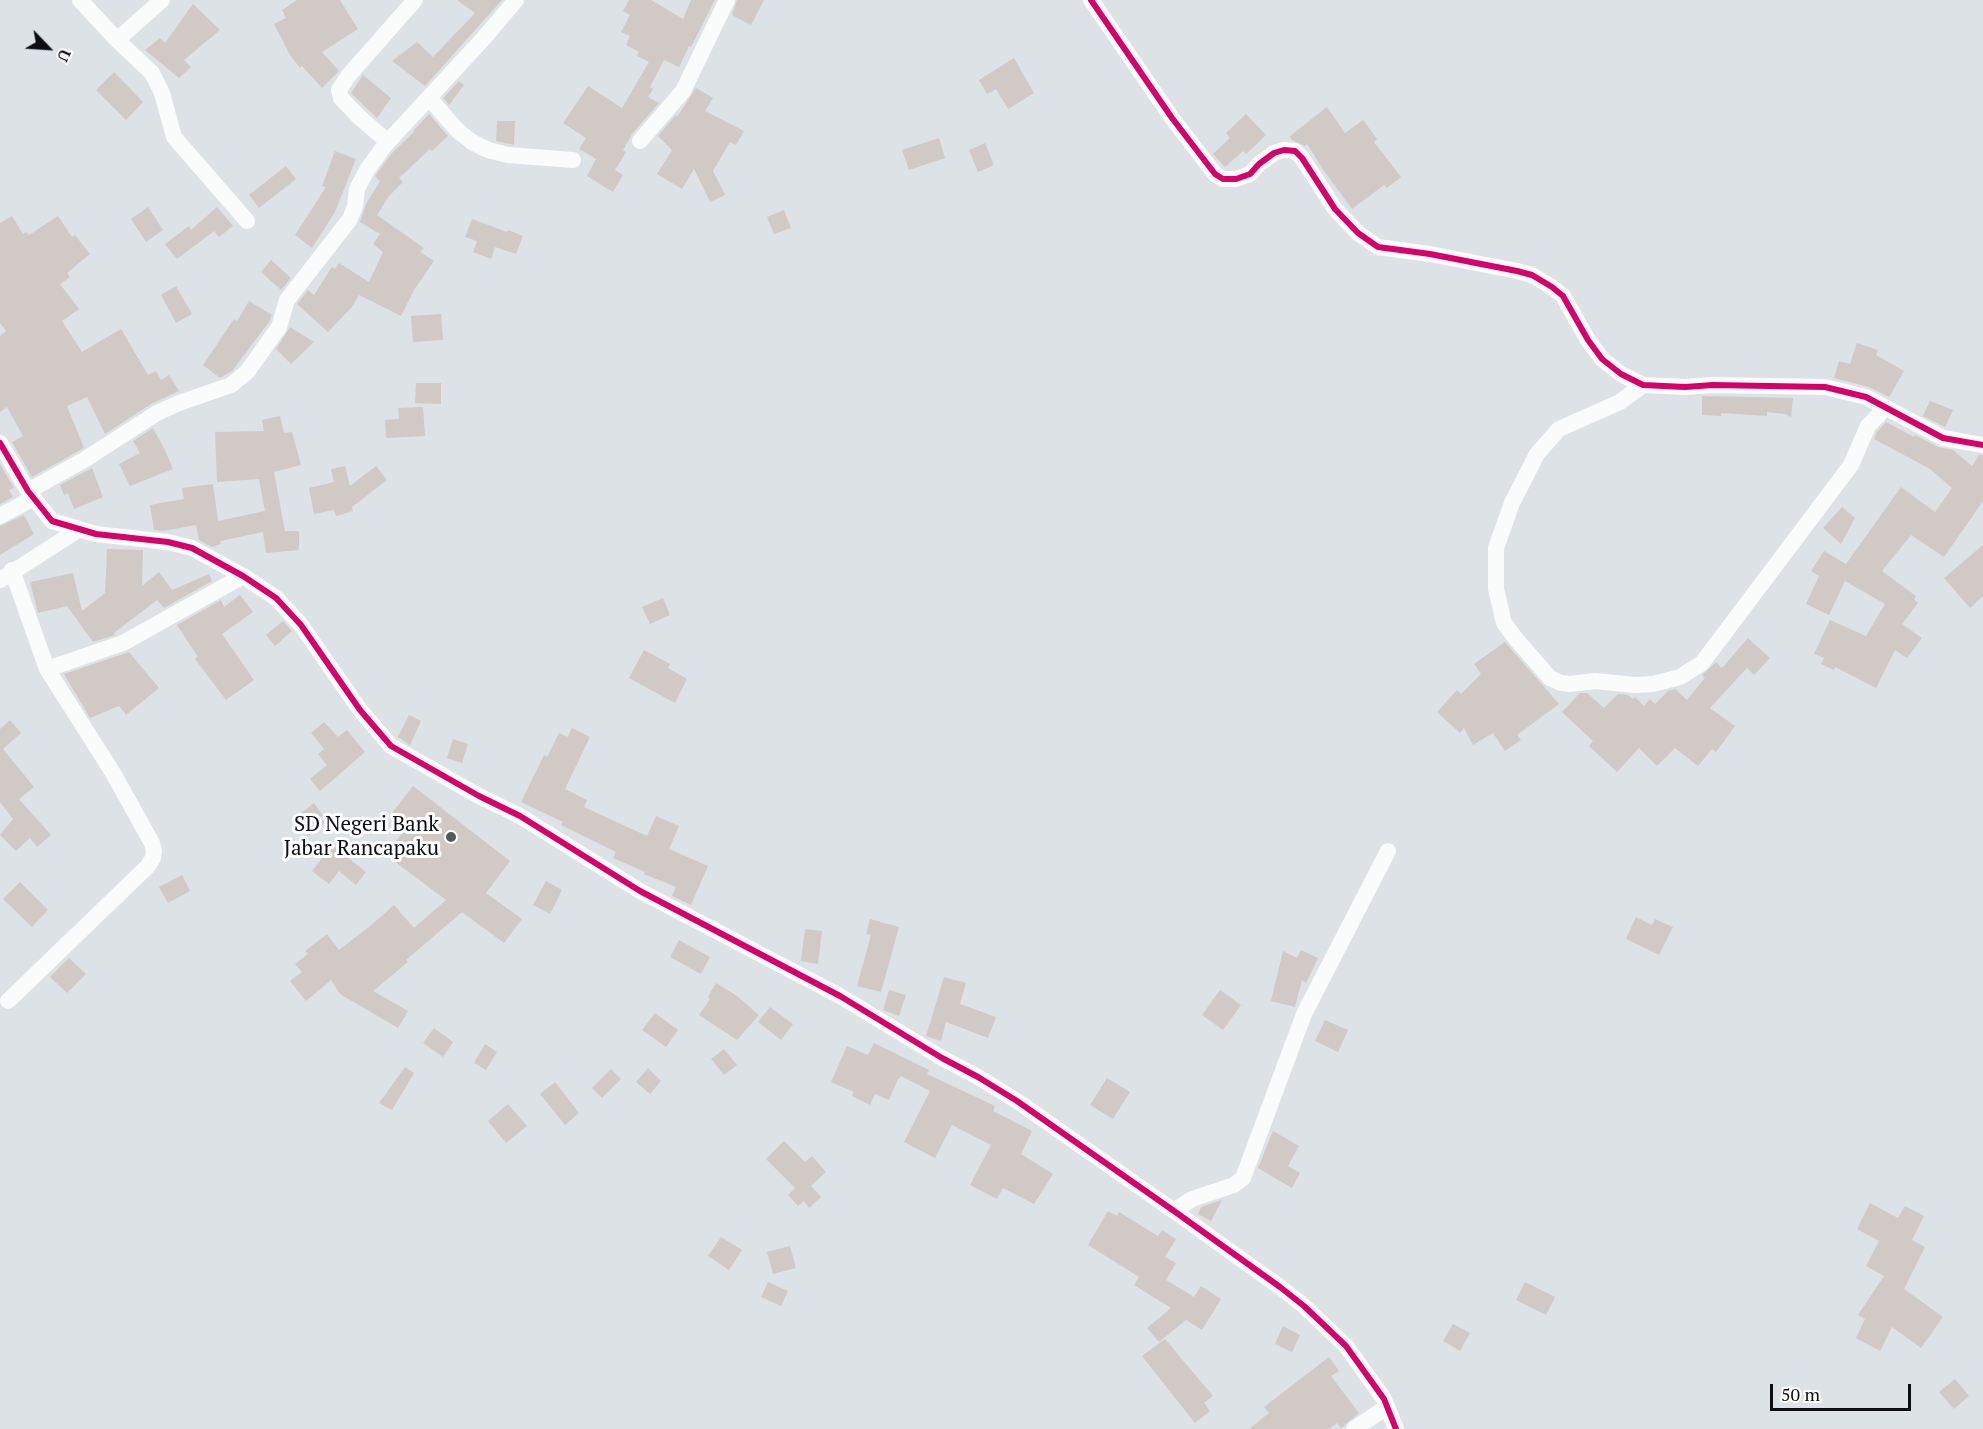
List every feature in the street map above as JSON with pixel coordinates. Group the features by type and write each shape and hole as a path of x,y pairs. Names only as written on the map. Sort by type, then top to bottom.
{"street":[{"path":"80,0 152,73 158,82 170,129 179,144 247,220"},
{"path":"117,40 162,0"},
{"path":"388,142 341,98 339,90 348,76 415,0"},
{"path":"0,516 158,413 179,403 231,385 247,372 279,327 287,300 350,219 355,206 357,189 367,170 388,142 516,0"},
{"path":"640,141 683,92 727,0"},
{"path":"1091,0 1172,118 1215,174 1223,179 1236,179 1250,174 1274,153 1284,150 1295,151 1335,209 1358,233 1378,247 1442,256 1532,275 1563,296 1587,340 1602,359 1621,374 1643,385 1825,387 1866,397 1942,438 1983,445"},
{"path":"429,98 458,131 472,142 488,150 508,155 573,160"},
{"path":"1643,385 1620,402 1559,429 1537,454 1512,503 1496,548 1496,589 1504,623 1550,678 1561,683 1594,681 1635,685 1653,684 1680,676 1702,663 1851,465 1868,426 1885,408"},
{"path":"0,443 31,494 52,521 78,530 116,537 168,542 192,548 243,576 276,598 301,625 360,710 391,746 479,796 520,816 640,891 840,996 942,1058 978,1077 1017,1101 1174,1211 1280,1287 1325,1325 1346,1346 1384,1399 1395,1429"},
{"path":"8,1001 148,866 153,858 152,843 119,783 47,669 6,575 78,530"},
{"path":"47,669 123,643 243,576"},
{"path":"1174,1211 1192,1199 1234,1185 1243,1178 1304,1014 1388,851"},
{"path":"1354,1429 1387,1407"}],"building":[{"path":"297,0 340,0 358,29 322,52 339,71 322,88 302,66 300,68 290,55 274,24 286,18 282,10"},
{"path":"457,0 502,0 425,86 392,61 417,42 433,57 475,13"},
{"path":"629,0 651,0 683,19 691,0 715,0 679,67 664,60 650,87 653,89 648,97 659,103 632,134 623,150 626,152 615,170 623,175 613,192 587,176 596,159 579,149 586,138 563,123 588,86 622,108 649,62 637,56 639,52 626,45 630,36 621,32 630,15 623,11"},
{"path":"737,0 764,0 751,25 732,15"},
{"path":"193,4 220,30 184,60 191,67 179,78 145,50 160,38 165,43"},
{"path":"1014,58 1034,93 1008,109 996,89 987,94 979,80"},
{"path":"114,72 143,102 126,120 96,90"},
{"path":"363,75 391,98 377,118 351,93"},
{"path":"459,81 464,85 449,105 443,98"},
{"path":"696,88 713,98 705,111 744,131 736,145 730,142 713,171 725,195 710,202 694,169 682,189 657,174 672,150 658,136 676,115 677,117"},
{"path":"1327,107 1345,133 1363,120 1377,139 1374,142 1401,177 1387,188 1384,185 1352,209 1307,144 1305,146 1292,140 1290,136"},
{"path":"429,114 448,136 432,151 430,149 399,178 403,182 389,196 377,215 424,248 420,252 434,261 414,290 401,316 359,295 352,307 328,332 297,304 308,290 314,295 332,267 335,269 339,263 369,282 383,252 373,244 380,234 360,222 366,204 380,181 375,176 393,152"},
{"path":"1246,114 1266,135 1246,154 1243,151 1225,167 1213,154 1230,138 1226,133"},
{"path":"497,121 515,121 514,145 496,141"},
{"path":"939,138 945,158 909,170 902,150"},
{"path":"985,143 994,165 978,172 969,150"},
{"path":"335,151 356,159 335,212 312,248 295,235 326,187 322,186"},
{"path":"286,166 296,179 259,208 249,195"},
{"path":"148,207 163,230 146,242 131,219"},
{"path":"217,207 233,226 219,237 214,231 177,259 165,244 189,226 191,230"},
{"path":"784,210 791,228 774,234 767,217"},
{"path":"12,216 23,234 26,232 29,235 58,216 72,237 75,235 90,254 67,273 70,277 60,284 79,309 62,321 82,352 121,329 148,375 156,371 161,380 169,375 179,391 151,404 105,434 87,397 67,406 84,448 32,477 12,442 23,436 7,407 0,412 0,336 6,331 0,323 0,223"},
{"path":"472,219 523,236 516,254 495,247 491,259 473,252 477,241 465,237"},
{"path":"271,260 291,278 281,290 261,272"},
{"path":"176,286 192,314 176,323 161,295"},
{"path":"249,301 272,315 232,371 220,378 203,365 234,319 237,321"},
{"path":"441,314 443,340 413,342 411,316"},
{"path":"290,327 314,342 291,364 276,349"},
{"path":"1857,343 1878,350 1876,355 1904,371 1889,397 1869,387 1834,378 1839,361 1850,364"},
{"path":"416,383 441,383 441,404 415,403"},
{"path":"1702,396 1793,398 1791,417 1767,412 1767,416 1721,413 1721,416 1702,415"},
{"path":"1930,401 1953,410 1945,427 1923,416"},
{"path":"423,407 425,436 386,438 385,420 399,419 398,408"},
{"path":"280,416 284,433 292,432 301,465 274,472 285,531 299,531 299,550 266,553 263,532 220,541 221,544 212,547 199,540 196,525 163,531 154,530 150,505 184,499 182,488 213,484 218,521 265,511 259,479 217,482 215,432 264,431 262,420"},
{"path":"1886,422 1914,437 1915,435 1938,447 1953,450 1972,466 1979,455 1983,455 1983,501 1944,557 1911,535 1882,571 1916,596 1914,599 1918,603 1902,624 1922,638 1907,658 1895,650 1876,688 1835,667 1834,670 1821,664 1824,658 1814,654 1830,620 1866,636 1885,604 1845,581 1829,615 1806,604 1819,576 1811,571 1824,551 1846,564 1901,487 1935,512 1952,488 1930,469 1874,439"},
{"path":"153,428 173,469 130,486 119,464 140,453 133,441"},
{"path":"0,464 14,488 9,490 13,497 0,504"},
{"path":"345,466 350,486 376,466 387,480 352,507 353,511 336,516 334,510 314,514 309,488 334,482 331,469"},
{"path":"92,468 103,497 74,509 68,493 64,495 60,485"},
{"path":"1842,507 1855,518 1841,544 1823,528"},
{"path":"24,515 34,534 0,555 0,526"},
{"path":"1983,545 1983,596 1970,608 1944,578"},
{"path":"107,549 143,550 142,586 159,572 172,590 209,574 212,581 164,608 157,600 114,633 115,635 93,642 67,606 38,613 30,582 73,573 82,611 105,593"},
{"path":"240,595 253,612 222,634 254,680 226,700 195,659 198,657 177,625 221,600 224,607"},
{"path":"663,598 670,615 650,624 642,607"},
{"path":"283,621 292,631 275,646 266,635"},
{"path":"1748,638 1770,658 1754,675 1747,668 1710,708 1735,726 1716,752 1712,749 1698,766 1675,748 1657,766 1639,748 1617,772 1589,746 1593,741 1562,712 1580,693 1587,693 1604,708 1618,694 1628,695 1633,699 1635,697 1644,706 1650,699 1655,704 1668,691 1675,689 1687,700 1705,678 1702,675 1716,662 1722,668"},
{"path":"1505,642 1559,704 1517,735 1521,740 1505,751 1493,733 1473,745 1464,728 1460,733 1437,712 1457,690 1461,694 1481,674 1474,664"},
{"path":"644,650 670,664 668,668 687,679 675,703 629,678"},
{"path":"129,652 159,688 126,715 119,706 90,718 64,674"},
{"path":"409,715 421,721 410,745 398,737"},
{"path":"10,720 21,733 3,749 34,787 19,799 51,835 37,847 30,838 16,851 0,835 13,819 0,802 0,729"},
{"path":"324,722 338,737 347,730 365,752 320,791 310,779 327,765 318,754 324,749 311,733"},
{"path":"572,728 590,737 565,789 587,800 584,807 647,836 656,816 679,826 669,849 708,866 691,905 672,896 676,887 613,858 616,852 561,825 563,822 521,802 544,755 547,757 559,733 568,737"},
{"path":"453,739 468,744 462,763 447,758"},
{"path":"413,786 510,861 486,893 522,919 504,943 462,912 406,960 408,962 373,991 408,1011 398,1028 340,994 331,980 306,1001 290,981 302,972 295,964 308,954 305,951 327,934 339,950 394,905 414,928 446,900 386,855 407,826 392,813"},
{"path":"314,803 325,823 308,836 295,818"},
{"path":"332,845 366,872 356,885 339,871 329,884 312,871"},
{"path":"182,875 190,891 168,903 159,887"},
{"path":"546,881 562,890 550,914 533,905"},
{"path":"20,882 48,910 32,927 3,899"},
{"path":"1636,917 1652,925 1655,919 1673,927 1659,955 1626,939"},
{"path":"870,919 899,927 881,992 857,986 871,935 866,934"},
{"path":"805,929 822,931 818,964 801,961"},
{"path":"679,940 710,957 701,974 670,957"},
{"path":"1301,950 1318,958 1306,983 1302,980 1295,1007 1271,1001 1283,951 1297,958"},
{"path":"69,958 86,974 67,993 50,977"},
{"path":"944,977 966,983 960,1004 996,1017 988,1038 946,1022 941,1041 926,1036"},
{"path":"716,983 737,996 759,1015 737,1040 699,1015 710,999 708,997"},
{"path":"889,990 906,995 899,1016 883,1010"},
{"path":"1220,990 1241,1005 1223,1030 1202,1015"},
{"path":"770,1007 793,1024 781,1040 758,1022"},
{"path":"655,1013 678,1030 666,1047 642,1030"},
{"path":"1325,1020 1348,1030 1338,1052 1315,1041"},
{"path":"434,1028 453,1042 443,1057 423,1043"},
{"path":"874,1043 929,1070 927,1074 995,1106 993,1111 1032,1131 1021,1154 1053,1174 1034,1204 1003,1188 997,1199 970,1185 991,1145 952,1125 935,1158 904,1142 930,1091 901,1076 889,1100 875,1094 870,1105 852,1096 854,1092 831,1082 847,1046 868,1055"},
{"path":"485,1044 497,1052 486,1070 474,1063"},
{"path":"724,1049 737,1065 724,1075 711,1059"},
{"path":"405,1067 414,1073 392,1110 379,1103"},
{"path":"648,1068 661,1081 650,1094 636,1082"},
{"path":"611,1069 621,1079 602,1098 592,1088"},
{"path":"1107,1078 1130,1092 1113,1119 1090,1105"},
{"path":"555,1082 579,1113 565,1125 540,1094"},
{"path":"508,1104 527,1126 506,1143 488,1121"},
{"path":"1273,1131 1299,1146 1288,1166 1300,1173 1292,1188 1258,1168"},
{"path":"784,1141 805,1162 812,1156 826,1172 811,1186 821,1197 809,1208 804,1201 798,1206 788,1195 795,1188 766,1159"},
{"path":"1222,1200 1211,1221 1198,1214 1201,1207"},
{"path":"1870,1203 1898,1218 1905,1206 1924,1216 1912,1240 1925,1247 1904,1289 1943,1317 1921,1348 1892,1327 1880,1351 1856,1338 1865,1319 1858,1315 1884,1276 1866,1266 1879,1241 1857,1229"},
{"path":"1108,1211 1117,1216 1119,1212 1158,1236 1162,1230 1176,1239 1165,1257 1176,1263 1166,1280 1194,1297 1201,1286 1221,1299 1202,1330 1186,1320 1159,1342 1147,1328 1171,1308 1134,1285 1139,1277 1088,1245"},
{"path":"721,1237 742,1250 729,1270 708,1256"},
{"path":"790,1246 796,1268 773,1274 767,1252"},
{"path":"768,1282 788,1291 781,1306 761,1297"},
{"path":"1525,1282 1555,1297 1546,1315 1516,1300"},
{"path":"1453,1324 1470,1333 1460,1351 1443,1341"},
{"path":"1283,1326 1300,1335 1292,1352 1275,1344"},
{"path":"1165,1339 1213,1396 1204,1403 1210,1411 1195,1423 1142,1356"},
{"path":"1329,1357 1339,1371 1331,1376 1359,1413 1341,1428 1337,1423 1329,1429 1249,1429 1269,1413 1264,1407"},
{"path":"1955,1379 1969,1396 1954,1409 1939,1392"}],"cycle path":[{"path":"1091,0 1172,118 1215,174 1223,179 1236,179 1250,174 1274,153 1284,150 1295,151 1335,209 1358,233 1378,247 1430,254 1532,275 1563,296 1588,340 1602,359 1621,374 1643,385 1825,387 1866,397 1943,438 1983,445"},
{"path":"0,443 28,491 52,521 96,534 168,542 192,548 243,576 276,598 301,625 360,710 391,746 479,796 520,816 640,891 840,996 942,1058 978,1077 1017,1101 1174,1211 1280,1287 1304,1306 1346,1346 1384,1399 1396,1429"}],"place":[{"name":"SD Negeri Bank Jabar Rancapaku","path":"451,837"}]}
